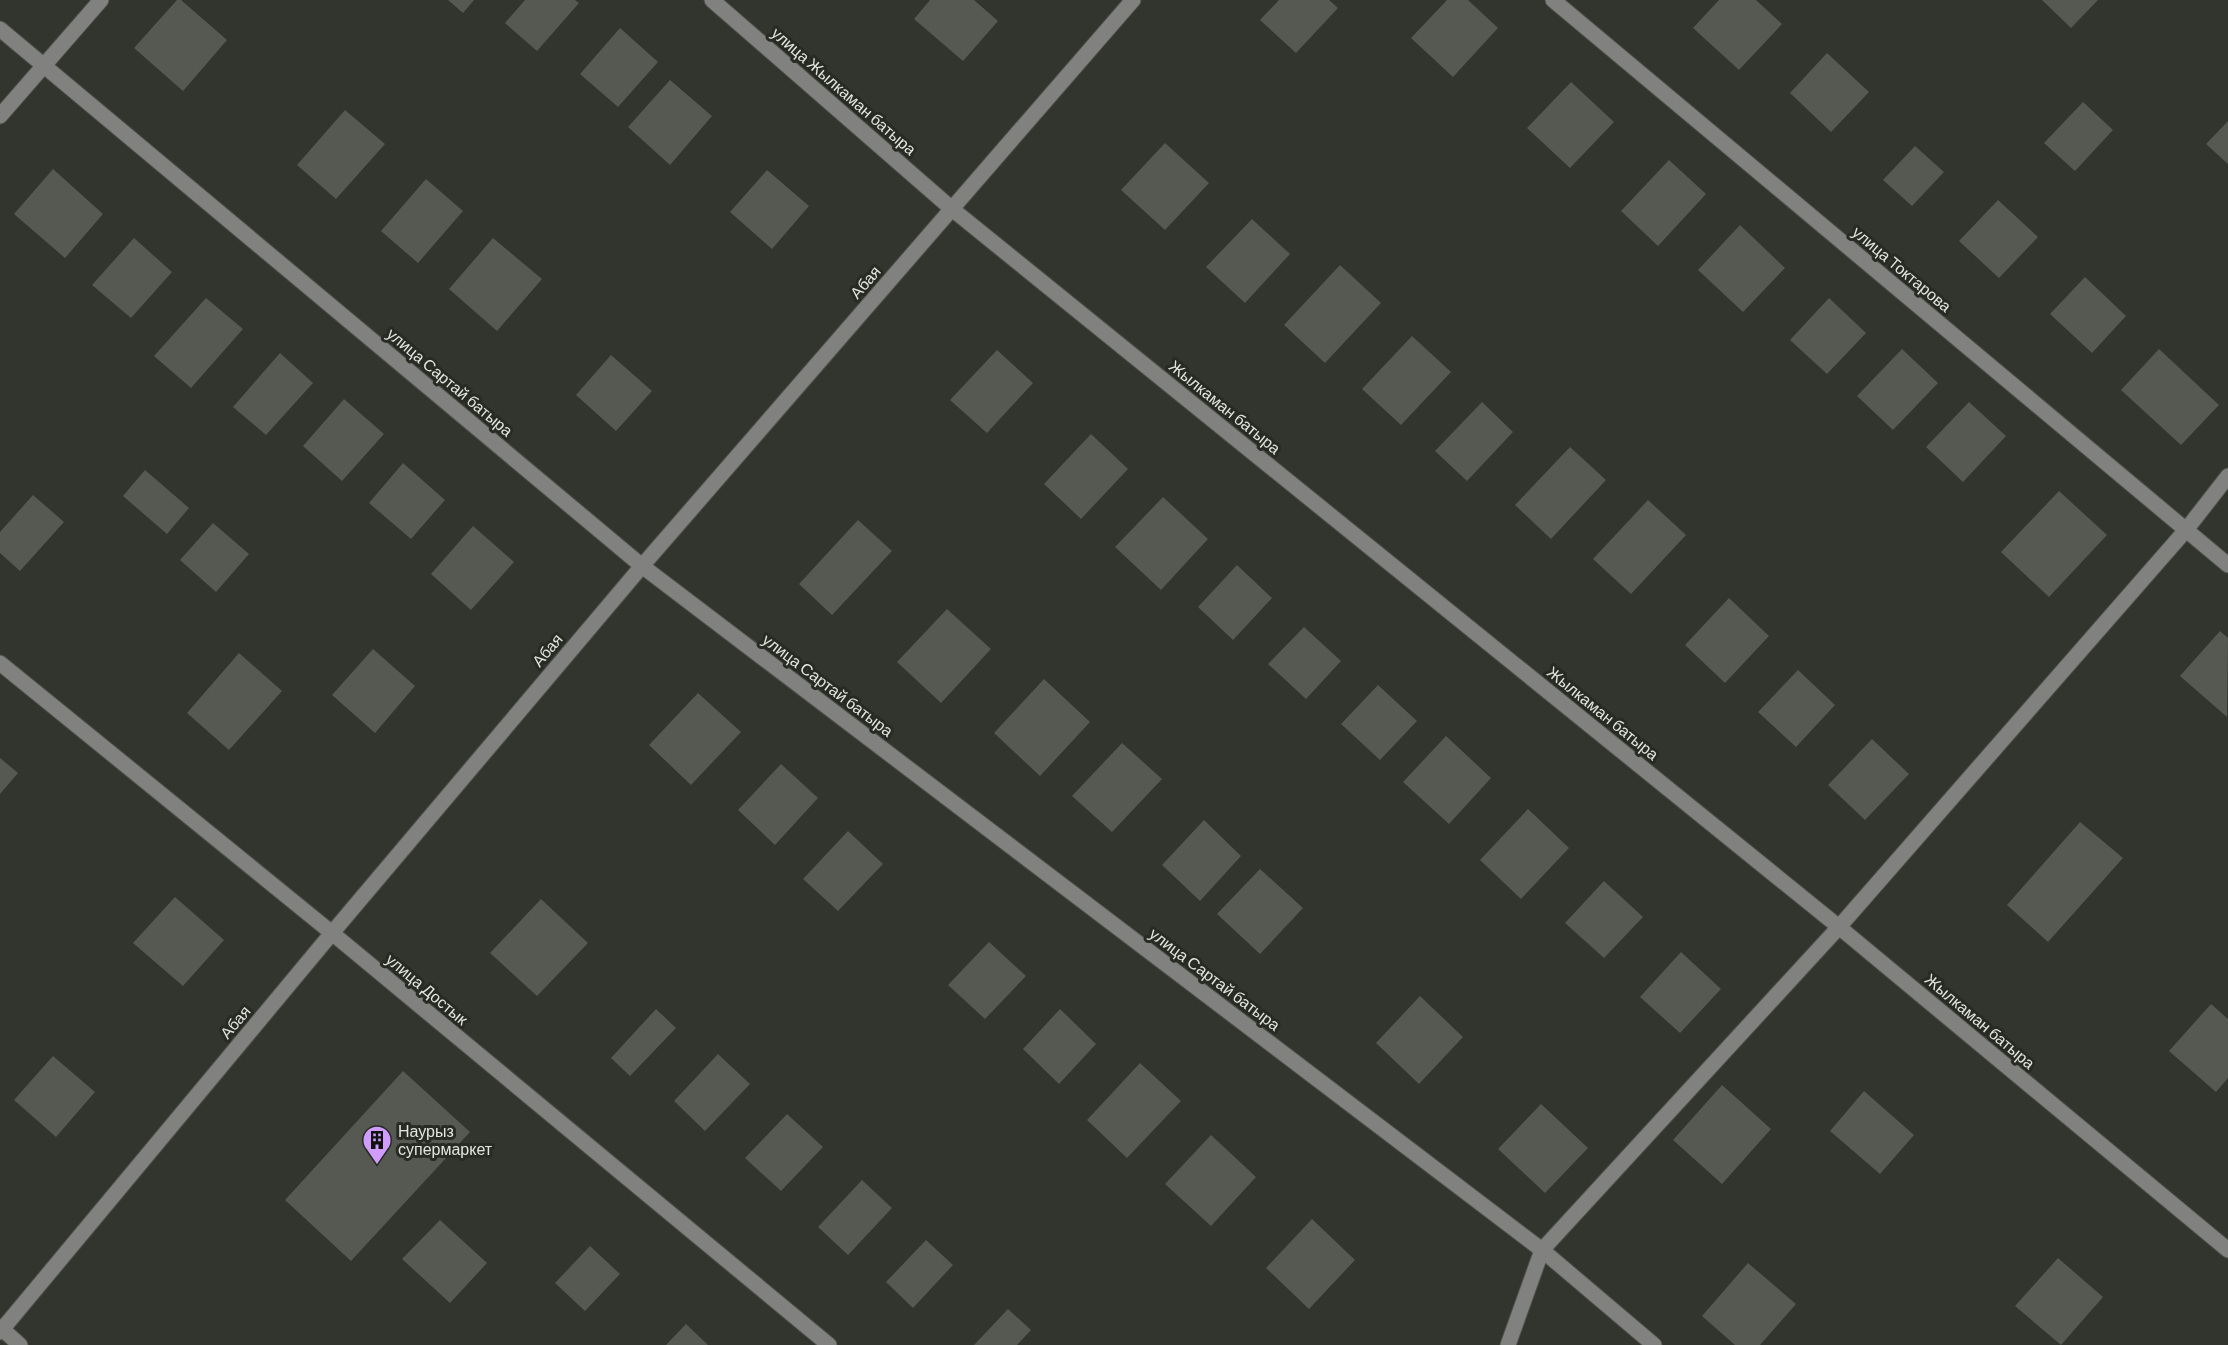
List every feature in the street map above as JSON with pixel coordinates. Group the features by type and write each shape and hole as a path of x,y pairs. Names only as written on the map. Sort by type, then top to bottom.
{"street":[{"path":"0,116 102,0"},
{"name":"улица Жылкаман батыра","path":"712,0 952,209"},
{"name":"Абая","path":"1,1330 642,566 1133,0"},
{"name":"улица Токтарова","path":"1553,0 2228,565"},
{"name":"улица Сартай батыра","path":"0,29 642,566 1542,1250 1654,1345"},
{"name":"Жылкаман батыра","path":"952,209 1839,927 2228,1250"},
{"path":"1508,1345 1542,1250 1839,927 2186,530 2228,476"},
{"name":"улица Достык","path":"0,663 332,933 829,1345"},
{"path":"1,1330 20,1345"}],"building":[{"path":"177,0 181,0 227,40 183,91 134,48"},
{"path":"448,0 474,0 463,13"},
{"path":"525,0 575,0 579,3 537,51 505,23"},
{"path":"930,0 974,0 998,21 963,61 914,19"},
{"path":"1279,0 1329,0 1338,8 1296,53 1260,20"},
{"path":"1447,0 1468,0 1498,28 1453,77 1411,38"},
{"path":"1719,0 1756,0 1782,24 1739,70 1693,28"},
{"path":"2042,0 2098,0 2071,28"},
{"path":"620,28 658,62 618,107 580,74"},
{"path":"1827,53 1869,92 1831,132 1790,93"},
{"path":"670,80 712,116 670,165 628,127"},
{"path":"1571,82 1614,122 1570,168 1527,128"},
{"path":"2083,102 2113,130 2075,171 2044,143"},
{"path":"345,110 385,144 336,199 297,165"},
{"path":"2228,121 2228,164 2206,144"},
{"path":"1165,143 1209,183 1165,230 1121,190"},
{"path":"1915,146 1944,172 1912,206 1883,180"},
{"path":"1669,160 1706,194 1658,246 1621,211"},
{"path":"53,169 103,214 65,258 14,214"},
{"path":"767,170 809,206 772,249 730,212"},
{"path":"426,179 463,211 418,263 381,231"},
{"path":"1998,200 2038,237 1999,278 1959,241"},
{"path":"1252,219 1290,254 1245,303 1206,267"},
{"path":"1740,225 1785,268 1743,312 1698,270"},
{"path":"134,238 172,272 131,318 92,285"},
{"path":"493,238 542,279 497,331 449,289"},
{"path":"1340,265 1381,303 1325,363 1284,325"},
{"path":"2085,277 2126,316 2092,353 2050,314"},
{"path":"206,298 243,329 191,388 154,356"},
{"path":"1829,298 1866,333 1827,374 1790,340"},
{"path":"1412,336 1451,372 1401,425 1362,389"},
{"path":"1902,349 1938,383 1893,430 1857,396"},
{"path":"2159,349 2219,405 2181,445 2121,390"},
{"path":"997,350 1033,383 987,433 950,400"},
{"path":"280,353 313,383 266,435 233,407"},
{"path":"611,355 652,391 616,431 576,395"},
{"path":"344,399 384,434 342,481 303,446"},
{"path":"1482,402 1513,432 1467,481 1435,451"},
{"path":"1969,402 2006,436 1963,482 1926,447"},
{"path":"1091,434 1128,469 1081,519 1044,484"},
{"path":"1570,447 1606,480 1551,539 1515,505"},
{"path":"403,463 445,500 411,539 369,503"},
{"path":"145,470 189,508 167,534 123,496"},
{"path":"2059,491 2107,535 2049,597 2001,552"},
{"path":"33,495 64,522 20,571 0,553 0,532"},
{"path":"1163,497 1208,539 1161,590 1115,547"},
{"path":"1648,500 1686,535 1631,594 1593,559"},
{"path":"858,520 892,551 832,615 799,584"},
{"path":"213,523 249,554 216,592 180,560"},
{"path":"473,526 514,562 471,610 431,574"},
{"path":"1237,565 1272,598 1233,640 1198,607"},
{"path":"1729,598 1769,636 1725,683 1685,645"},
{"path":"947,609 991,649 941,703 897,662"},
{"path":"1304,627 1341,661 1306,699 1268,664"},
{"path":"2220,631 2228,638 2227,717 2180,676"},
{"path":"373,649 415,686 375,733 332,695"},
{"path":"239,653 282,691 229,750 187,713"},
{"path":"1798,670 1835,705 1796,747 1758,712"},
{"path":"1044,679 1090,722 1040,776 994,733"},
{"path":"1378,685 1417,721 1380,760 1341,724"},
{"path":"698,693 741,732 691,785 649,745"},
{"path":"1446,736 1491,778 1449,824 1403,782"},
{"path":"1872,739 1909,774 1865,820 1828,785"},
{"path":"1122,743 1162,779 1112,832 1072,796"},
{"path":"0,758 18,773 0,794"},
{"path":"781,764 818,798 775,845 738,810"},
{"path":"1528,809 1569,848 1521,899 1480,860"},
{"path":"1204,820 1241,856 1200,901 1162,865"},
{"path":"2080,822 2123,858 2048,942 2007,905"},
{"path":"848,831 883,864 838,911 803,879"},
{"path":"1260,869 1303,908 1260,954 1217,914"},
{"path":"1604,881 1643,917 1604,958 1565,923"},
{"path":"175,897 224,940 183,986 133,943"},
{"path":"541,899 588,943 537,996 490,953"},
{"path":"989,942 1026,976 985,1019 948,985"},
{"path":"1681,952 1721,989 1680,1033 1640,997"},
{"path":"1420,996 1463,1037 1419,1084 1376,1043"},
{"path":"2211,1004 2228,1019 2228,1078 2216,1092 2169,1051"},
{"path":"656,1009 676,1028 630,1076 611,1058"},
{"path":"1060,1009 1096,1044 1059,1084 1023,1049"},
{"path":"718,1054 750,1084 705,1131 674,1101"},
{"path":"53,1056 95,1092 56,1137 14,1100"},
{"path":"1140,1063 1181,1101 1127,1158 1087,1120"},
{"name":"Наурыз супермаркет","path":"403,1071 470,1132 351,1261 285,1200"},
{"path":"1722,1085 1771,1129 1722,1184 1673,1140"},
{"path":"1864,1091 1914,1135 1880,1174 1830,1131"},
{"path":"1541,1104 1588,1148 1545,1193 1498,1149"},
{"path":"787,1114 823,1147 781,1191 745,1158"},
{"path":"1211,1135 1256,1177 1211,1226 1165,1184"},
{"path":"862,1180 892,1208 848,1255 818,1227"},
{"path":"1312,1219 1355,1260 1309,1309 1266,1268"},
{"path":"440,1220 487,1263 450,1303 402,1259"},
{"path":"926,1240 953,1265 913,1308 886,1282"},
{"path":"590,1246 620,1274 585,1311 555,1283"},
{"path":"2058,1258 2103,1297 2061,1345 2015,1306"},
{"path":"1748,1263 1796,1304 1760,1345 1735,1345 1702,1316"},
{"path":"1008,1309 1031,1330 1017,1345 974,1345"},
{"path":"686,1324 708,1345 666,1345"}],"place":[{"name":"Наурыз супермаркет","path":"377,1166"}]}
